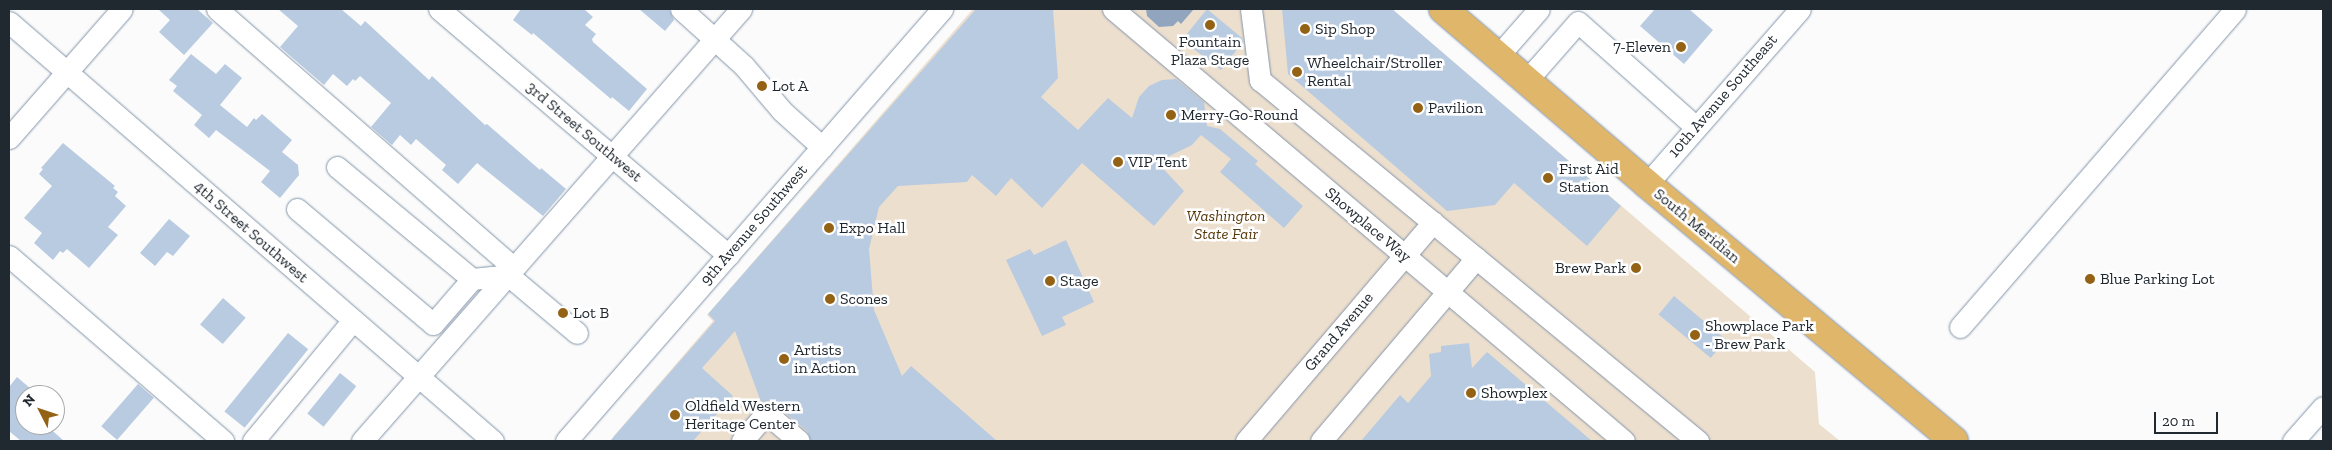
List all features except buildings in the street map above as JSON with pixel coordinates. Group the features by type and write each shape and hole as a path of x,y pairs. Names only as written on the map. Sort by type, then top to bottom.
{"main road":[{"name":"South Meridian","path":"1450,11 1498,56 1647,184 1954,441"}],"street":[{"path":"9,138 122,9"},
{"path":"217,9 577,332"},
{"name":"3rd Street Southwest","path":"439,9 728,255"},
{"path":"681,9 716,38 744,66 782,110 822,147"},
{"path":"362,441 741,9"},
{"name":"Showplace Way","path":"1113,9 1624,441"},
{"path":"1251,9 1260,80 1698,441"},
{"path":"1498,56 1539,9"},
{"name":"10th Avenue Southeast","path":"1647,184 1800,9"},
{"path":"1960,327 2235,9"},
{"name":"9th Avenue Southwest","path":"566,441 822,147 933,12"},
{"name":"4th Street Southwest","path":"9,22 493,441"},
{"path":"1527,80 1578,22 1696,127"},
{"path":"337,167 472,279"},
{"path":"297,210 433,324 472,279 511,272"},
{"name":"Grand Avenue","path":"1246,441 1433,222"},
{"path":"9,256 223,441"},
{"path":"1322,441 1476,258"},
{"path":"253,441 353,320"},
{"path":"2293,441 2323,407"},
{"path":"742,441 766,413 800,441"}],"green space":[{"name":"Washington State Fair","path":"973,9 1392,9 1815,372 1819,424 1840,441 618,441 613,437 713,321 707,315"}],"water":[{"path":"1146,9 1194,9 1181,24 1178,21 1173,26 1159,27 1147,16"}],"place":[{"name":"Fountain Plaza Stage","path":"1210,25"},
{"name":"Sip Shop","path":"1305,29"},
{"name":"7-Eleven","path":"1681,47"},
{"name":"Wheelchair/Stroller Rental","path":"1297,72"},
{"name":"Lot A","path":"762,86"},
{"name":"Pavilion","path":"1418,108"},
{"name":"Merry-Go-Round","path":"1171,115"},
{"name":"VIP Tent","path":"1118,162"},
{"name":"First Aid Station","path":"1548,178"},
{"name":"Expo Hall","path":"829,228"},
{"name":"Brew Park","path":"1636,268"},
{"name":"Blue Parking Lot","path":"2090,279"},
{"name":"Stage","path":"1050,281"},
{"name":"Scones","path":"830,299"},
{"name":"Lot B","path":"563,313"},
{"name":"Showplace Park - Brew Park","path":"1695,335"},
{"name":"Artists in Action","path":"784,359"},
{"name":"Showplex","path":"1471,393"},
{"name":"Oldfield Western Heritage Center","path":"675,415"}]}
